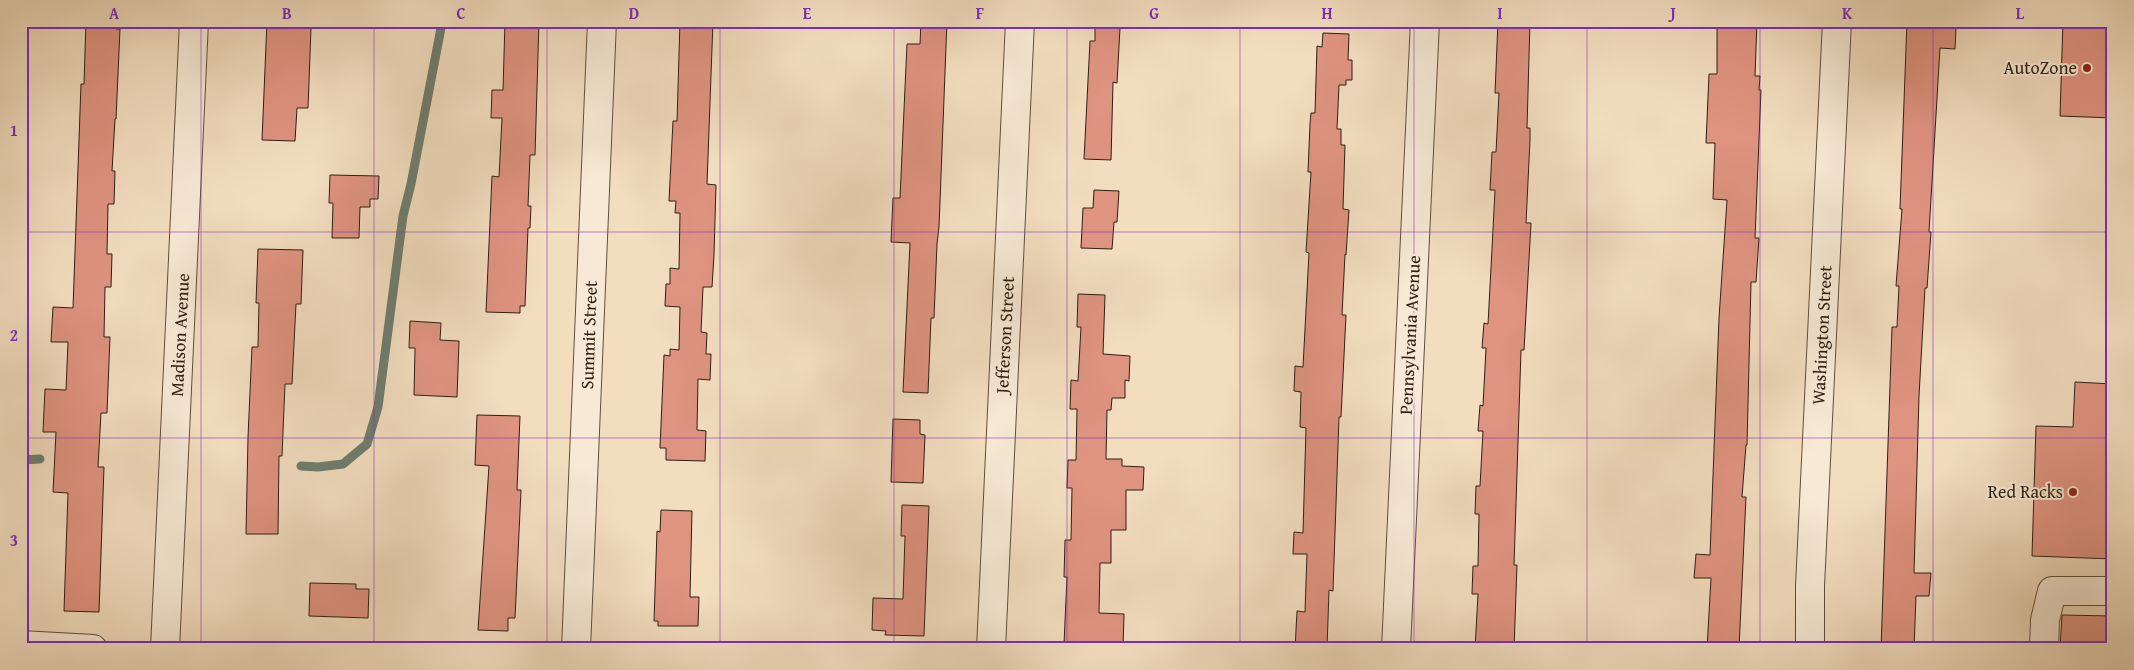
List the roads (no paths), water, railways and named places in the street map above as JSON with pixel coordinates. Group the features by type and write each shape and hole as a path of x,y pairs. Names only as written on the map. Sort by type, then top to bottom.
{"street":[{"name":"Madison Avenue","path":"165,649 194,21"},
{"name":"Summit Street","path":"576,649 602,21"},
{"name":"Jefferson Street","path":"991,649 1020,21"},
{"name":"Pennsylvania Avenue","path":"1396,649 1425,21"},
{"name":"Washington Street","path":"1810,649 1811,576 1837,21"},
{"path":"2044,649 2045,620 2052,591 2113,591"},
{"path":"21,645 93,649"}],"waterway":[{"path":"301,466 318,467 343,464 367,444 378,407 403,216 411,184 441,28"},
{"path":"21,460 40,459"}],"place":[{"name":"AutoZone","path":"2087,68"},
{"name":"Red Racks","path":"2073,492"}]}
